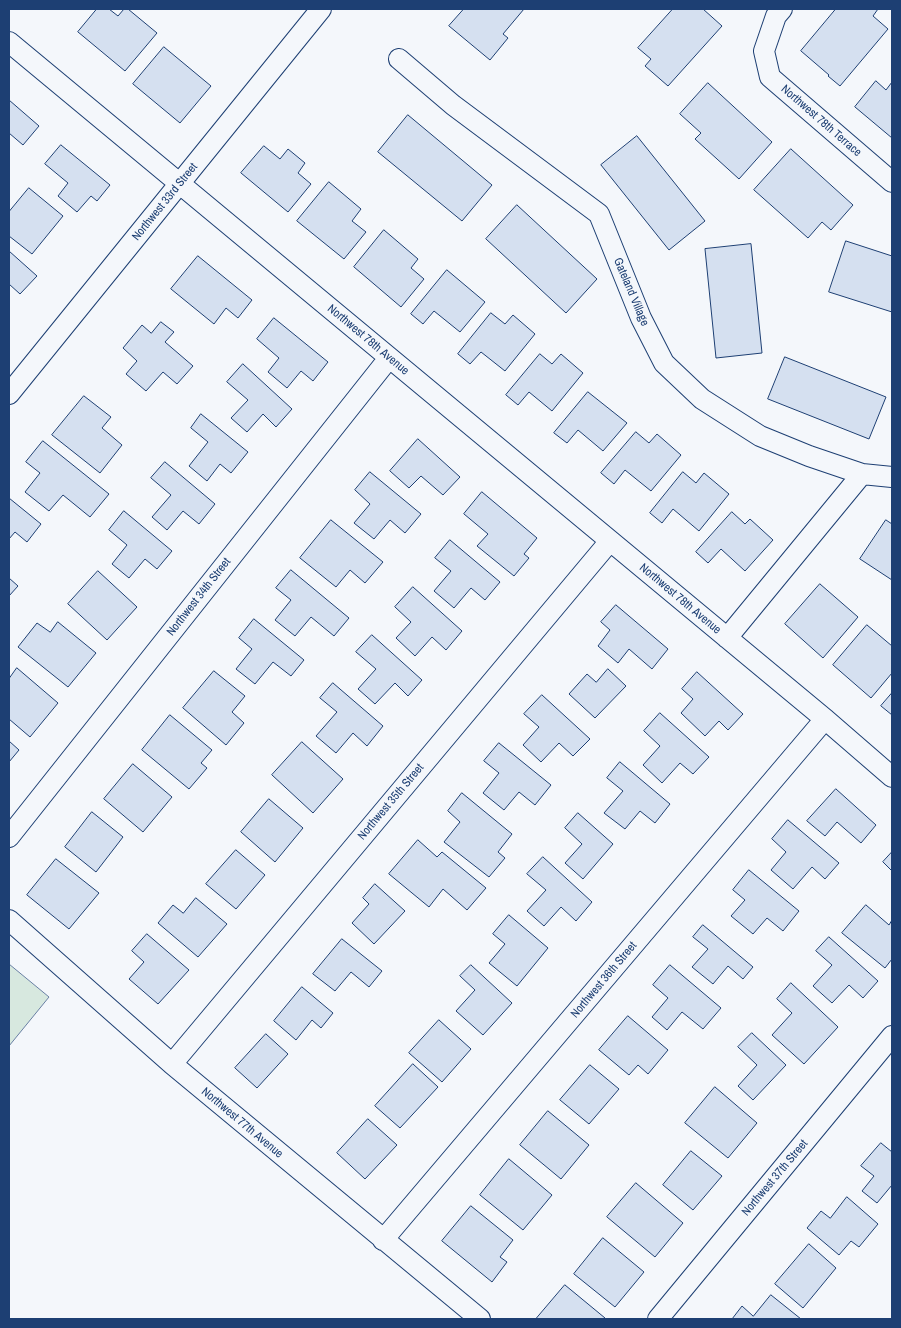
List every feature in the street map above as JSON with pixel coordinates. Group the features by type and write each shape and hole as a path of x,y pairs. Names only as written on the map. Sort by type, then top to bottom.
{"street":[{"name":"Northwest 33rd Street","path":"9,394 180,185 320,9"},
{"name":"Northwest 78th Terrace","path":"782,9 776,16 764,51 770,77 892,182"},
{"name":"Northwest 78th Avenue","path":"9,42 825,719 892,777"},
{"name":"Gateland Village","path":"399,59 453,105 599,214 640,318 664,363 702,400 760,436 809,456 862,474 892,475"},
{"name":"Northwest 34th Street","path":"9,837 389,358"},
{"name":"Northwest 78th Avenue","path":"727,638 862,474"},
{"name":"Northwest 35th Street","path":"172,1064 610,541"},
{"name":"Northwest 36th Street","path":"383,1240 825,719"},
{"name":"Northwest 77th Avenue","path":"9,920 172,1064 480,1319"},
{"name":"Northwest 37th Street","path":"658,1319 892,1036"}],"shaded area":[{"path":"9,964 49,997 9,1046"}],"building":[{"path":"97,9 109,9 118,16 124,9 128,9 157,33 125,71 78,32"},
{"path":"464,9 524,9 503,34 508,38 490,60 449,26"},
{"path":"673,9 703,9 722,26 668,86 645,66 651,59 638,48"},
{"path":"836,9 878,9 873,16 888,29 840,86 801,51"},
{"path":"164,47 211,86 180,123 133,84"},
{"path":"876,81 886,90 892,82 892,138 855,107"},
{"path":"708,83 772,142 739,179 695,139 701,133 680,114"},
{"path":"9,100 39,126 23,145 9,133"},
{"path":"408,115 492,185 462,221 378,152"},
{"path":"637,136 705,221 669,250 601,165"},
{"path":"61,145 110,185 97,201 91,196 77,212 58,196 68,183 45,164"},
{"path":"264,146 280,159 288,149 305,163 298,173 311,184 288,212 241,173"},
{"path":"791,149 853,205 831,230 822,222 808,238 754,190"},
{"path":"329,182 361,209 352,221 366,232 344,259 297,221"},
{"path":"29,188 63,216 32,254 9,236 9,212"},
{"path":"517,205 597,279 566,313 486,239"},
{"path":"384,230 418,259 411,268 424,279 401,307 354,267"},
{"path":"846,241 892,256 892,312 829,292"},
{"path":"751,244 762,353 716,358 705,249"},
{"path":"9,251 37,276 20,294 9,284"},
{"path":"198,256 252,300 238,318 226,308 214,324 171,289"},
{"path":"447,270 485,302 460,332 434,311 423,324 411,314"},
{"path":"491,313 505,324 513,315 535,334 505,371 481,352 470,364 458,354"},
{"path":"274,318 328,362 313,381 301,371 287,388 268,372 279,358 257,339"},
{"path":"161,322 174,332 165,342 193,366 177,384 163,372 146,391 126,374 137,361 123,348 142,325 151,333"},
{"path":"540,354 552,364 561,354 583,373 552,411 529,392 518,405 506,395"},
{"path":"785,357 886,397 869,439 768,399"},
{"path":"243,364 292,409 276,427 263,414 247,432 231,418 248,400 227,382"},
{"path":"588,392 627,423 603,451 578,430 567,443 554,433"},
{"path":"84,396 111,417 102,428 122,445 100,473 52,435"},
{"path":"201,414 248,452 231,473 220,464 207,481 189,466 208,442 191,428"},
{"path":"636,432 649,443 657,434 681,455 651,491 625,470 614,484 601,473"},
{"path":"418,439 460,477 443,495 421,476 409,488 390,471"},
{"path":"43,441 109,494 90,517 63,495 49,511 25,492 40,473 26,462"},
{"path":"165,462 215,504 199,524 183,511 167,530 152,517 171,495 151,478"},
{"path":"370,472 421,514 405,533 390,520 374,539 354,523 370,504 355,490"},
{"path":"683,472 696,483 704,473 729,494 699,531 673,509 662,523 650,513"},
{"path":"482,492 537,538 524,554 529,558 514,576 477,546 488,534 464,514"},
{"path":"9,498 41,524 27,542 15,532 9,539"},
{"path":"124,511 172,551 157,569 145,559 129,578 112,564 127,545 109,530"},
{"path":"732,512 745,524 750,519 773,540 745,571 721,549 708,563 696,552"},
{"path":"331,520 383,562 365,583 350,570 336,587 300,558"},
{"path":"886,520 892,524 892,580 860,559"},
{"path":"450,540 500,582 485,600 471,588 454,608 434,591 451,571 435,558"},
{"path":"291,570 349,618 334,636 311,617 295,636 275,620 291,600 276,588"},
{"path":"98,571 137,607 107,640 68,604"},
{"path":"9,578 18,586 9,596"},
{"path":"820,584 858,617 823,658 785,624"},
{"path":"413,587 462,631 446,650 432,637 415,656 396,638 411,622 395,607"},
{"path":"616,605 668,649 652,669 629,649 618,663 598,646 610,630 601,622"},
{"path":"254,619 304,660 291,676 273,662 255,684 236,669 252,649 239,638"},
{"path":"58,622 96,653 68,687 18,647 37,623 50,632"},
{"path":"867,625 892,646 892,673 871,698 833,665"},
{"path":"372,635 422,680 408,696 395,683 375,704 358,689 376,669 356,652"},
{"path":"17,668 58,703 30,737 9,719 9,679"},
{"path":"608,669 626,686 595,718 569,694 587,674 596,682"},
{"path":"214,671 245,696 232,712 244,723 226,745 183,708"},
{"path":"697,672 743,714 728,730 719,721 705,736 681,713 693,699 682,689"},
{"path":"333,683 383,726 367,746 353,733 336,753 316,736 337,712 320,698"},
{"path":"892,693 892,715 881,706"},
{"path":"542,695 590,739 573,756 559,743 541,762 523,745 539,727 524,714"},
{"path":"660,713 709,757 693,774 680,763 662,783 643,765 660,746 644,731"},
{"path":"170,715 212,750 201,763 207,768 189,789 142,750"},
{"path":"9,741 19,750 9,762"},
{"path":"302,742 343,779 313,813 272,775"},
{"path":"499,743 551,785 535,805 519,792 504,810 483,793 499,773 484,761"},
{"path":"620,762 670,804 655,823 640,811 625,829 604,813 623,791 607,778"},
{"path":"133,764 172,797 143,832 104,799"},
{"path":"836,789 876,825 861,843 837,822 825,836 807,821"},
{"path":"462,793 512,834 498,852 505,858 489,877 444,842 460,822 448,811"},
{"path":"269,799 303,828 275,862 241,832"},
{"path":"92,812 123,837 96,872 65,847"},
{"path":"578,813 613,844 583,879 565,863 582,844 565,828"},
{"path":"788,820 839,863 825,879 812,867 793,889 771,870 786,852 772,839"},
{"path":"418,840 437,857 442,852 486,888 467,910 443,889 429,907 389,874"},
{"path":"236,850 265,875 236,909 206,884"},
{"path":"892,852 892,871 883,862"},
{"path":"543,857 592,902 576,921 561,907 544,926 527,911 546,890 527,874"},
{"path":"56,859 99,893 69,929 27,895"},
{"path":"749,870 799,911 783,931 767,918 753,934 731,916 745,900 733,890"},
{"path":"375,884 405,911 374,944 352,923 369,904 363,898"},
{"path":"196,898 227,924 198,957 158,923 173,905 183,913"},
{"path":"866,905 889,925 892,920 892,959 885,968 842,933"},
{"path":"509,915 548,948 517,986 489,963 505,944 493,934"},
{"path":"703,925 753,967 743,979 728,966 713,984 692,967 708,949 693,937"},
{"path":"147,934 189,970 158,1004 129,979 144,962 132,951"},
{"path":"829,937 878,981 863,998 849,985 832,1003 813,986 832,965 816,951"},
{"path":"342,939 382,971 369,987 351,972 335,991 313,974"},
{"path":"471,965 512,1003 483,1035 456,1011 475,990 460,976"},
{"path":"670,965 721,1008 703,1029 682,1012 667,1030 652,1017 668,998 653,985"},
{"path":"791,983 838,1027 804,1064 772,1035 792,1013 777,999"},
{"path":"302,987 333,1013 321,1028 312,1020 296,1040 274,1021"},
{"path":"628,1016 668,1050 648,1074 638,1065 629,1075 599,1050"},
{"path":"439,1020 471,1049 442,1082 409,1053"},
{"path":"752,1033 786,1065 753,1100 738,1086 757,1065 738,1047"},
{"path":"266,1034 288,1054 257,1088 235,1068"},
{"path":"413,1064 438,1087 400,1128 375,1106"},
{"path":"590,1065 619,1089 589,1124 560,1100"},
{"path":"715,1087 757,1123 728,1158 685,1123"},
{"path":"548,1111 589,1145 561,1179 520,1145"},
{"path":"368,1119 397,1145 365,1179 337,1153"},
{"path":"881,1143 892,1152 892,1185 877,1203 862,1191 874,1176 861,1166"},
{"path":"691,1151 722,1176 693,1210 663,1185"},
{"path":"509,1159 552,1195 523,1230 480,1195"},
{"path":"636,1183 683,1223 655,1257 607,1217"},
{"path":"847,1197 878,1224 859,1247 851,1241 839,1255 807,1228 821,1211 830,1218"},
{"path":"471,1206 513,1240 500,1257 507,1262 492,1282 442,1241"},
{"path":"603,1238 644,1272 615,1307 574,1274"},
{"path":"809,1244 836,1268 803,1308 775,1284"},
{"path":"565,1285 605,1318 605,1319 536,1319"},
{"path":"771,1295 801,1319 732,1319 742,1306 753,1316"}]}
